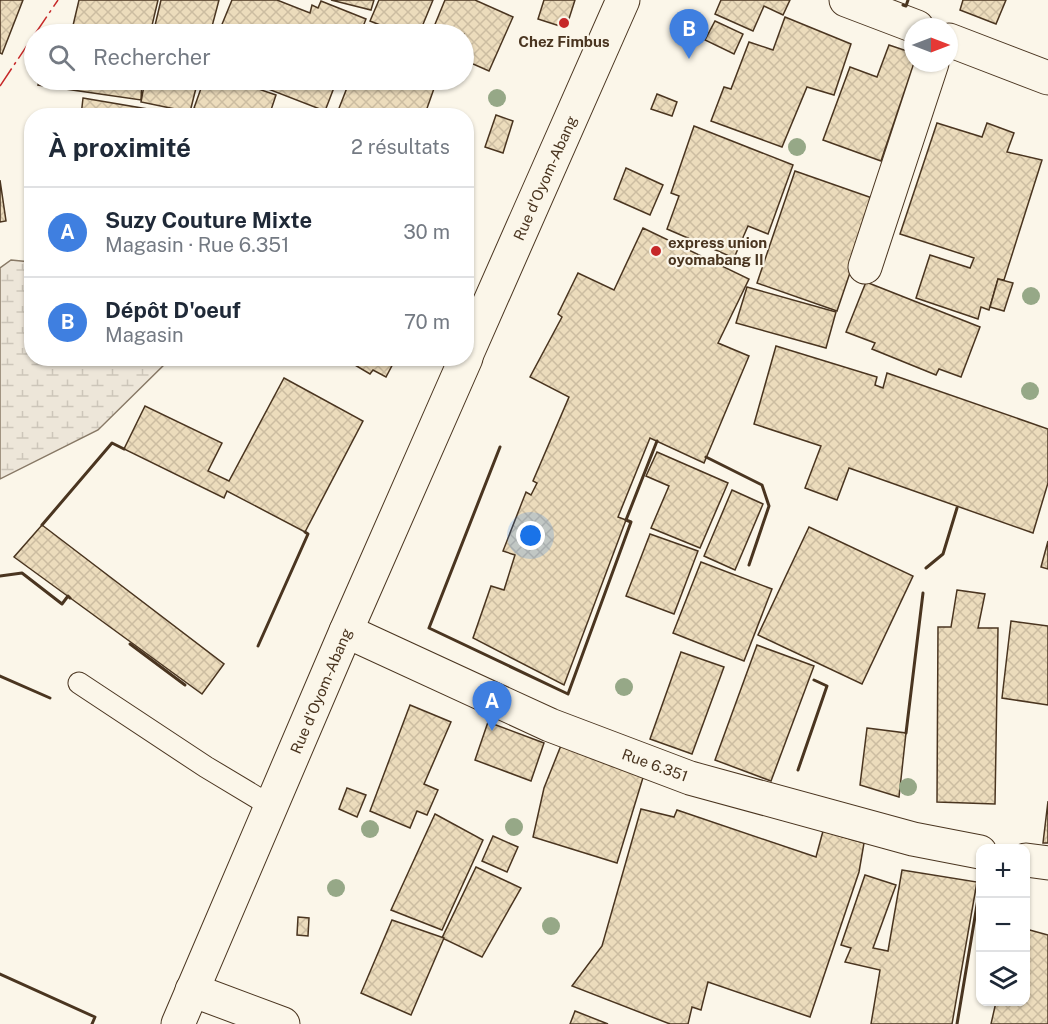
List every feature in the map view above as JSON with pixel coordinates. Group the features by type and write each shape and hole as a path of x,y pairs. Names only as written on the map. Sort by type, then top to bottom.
{"street":[{"name":"Rue d'Oyom-Abang","path":"474,339 623,0"},
{"path":"846,0 904,22"},
{"path":"958,43 1048,78"},
{"path":"865,267 929,72"},
{"name":"Rue d'Oyom-Abang","path":"178,1024 462,366"},
{"name":"Rue 6.351","path":"346,631 550,725 690,778 913,839 976,851"},
{"path":"1030,861 1048,863"},
{"path":"192,990 283,1024"}],"lane":[{"path":"80,684 206,767 271,806"}],"green space":[{"path":"11,260 24,261 24,366 163,366 98,430 0,479 0,268"}],"building":[{"path":"0,0 23,0 2,54 0,53"},
{"path":"79,0 158,0 152,24 73,24"},
{"path":"161,0 219,0 213,24 155,24"},
{"path":"232,0 277,0 310,13 312,5 318,8 321,1 366,19 364,24 222,24"},
{"path":"331,0 374,0 371,10"},
{"path":"379,0 433,0 423,24 378,24 370,21"},
{"path":"445,0 475,0 513,17 489,71 474,64 474,24 435,24"},
{"path":"544,0 575,0 566,28 538,19"},
{"path":"721,0 790,0 783,15 764,6 753,31 715,14"},
{"path":"963,0 1006,0 996,24 960,10"},
{"path":"785,17 851,44 834,95 807,87 782,147 711,121 724,87 731,89 749,42 773,50"},
{"path":"715,21 743,34 734,54 705,40"},
{"path":"889,45 904,50 904,72 911,72 881,161 823,140 850,67 877,77"},
{"path":"72,90 142,90 141,100"},
{"path":"143,90 196,90 191,108 170,108 141,102"},
{"path":"200,90 261,90 276,95 272,108 194,108"},
{"path":"271,90 333,90 326,108 317,108"},
{"path":"346,90 433,90 427,108 339,108"},
{"path":"657,94 677,102 672,116 651,109"},
{"path":"83,98 142,108 82,108"},
{"path":"496,115 513,121 503,153 485,147"},
{"path":"937,123 982,137 987,123 1014,133 1007,152 1042,160 1004,280 998,279 989,310 981,307 978,319 916,298 930,255 970,268 974,258 900,234"},
{"path":"694,126 793,165 768,234 748,226 734,258 667,229 679,196 671,193"},
{"path":"626,168 663,185 650,215 614,199"},
{"path":"795,171 875,199 837,311 757,283"},
{"path":"0,180 6,221 0,222"},
{"path":"643,228 749,279 718,343 749,356 704,463 650,438 618,517 626,520 564,685 473,638 491,586 504,590 515,555 503,551 526,492 531,495 537,483 533,481 569,397 530,377 562,317 558,314 578,273 614,290"},
{"path":"998,279 1013,283 1004,311 990,307"},
{"path":"866,282 980,327 961,377 939,369 936,375 872,349 875,343 846,332"},
{"path":"747,287 836,312 826,348 736,323"},
{"path":"776,346 877,377 875,385 883,388 887,373 1048,429 1048,483 1033,533 849,468 837,500 805,488 821,446 754,424"},
{"path":"356,366 392,366 386,377 373,370 370,374"},
{"path":"284,378 363,421 305,532 227,491 224,498 124,449 145,406 222,443 208,471 229,481"},
{"path":"657,452 728,483 700,548 651,528 669,486 646,476"},
{"path":"732,490 763,504 735,570 704,556"},
{"path":"42,525 224,664 202,694 14,557"},
{"path":"809,527 913,576 862,684 758,635"},
{"path":"650,534 698,551 674,614 626,596"},
{"path":"1048,541 1048,569 1041,567"},
{"path":"701,562 772,589 744,661 673,633"},
{"path":"957,590 985,594 978,628 998,628 995,804 937,802 938,627 951,627"},
{"path":"1011,621 1048,626 1048,705 1002,698"},
{"path":"757,645 814,666 771,781 715,760"},
{"path":"681,652 724,667 692,754 650,739"},
{"path":"410,705 451,722 424,784 438,790 427,815 417,811 410,828 370,811"},
{"path":"488,722 544,743 531,781 475,760"},
{"path":"867,728 906,733 899,797 860,785"},
{"path":"562,743 645,771 617,863 533,837 544,788"},
{"path":"347,788 366,795 357,817 339,809"},
{"path":"1048,801 1048,843 1043,843"},
{"path":"641,809 674,817 677,810 816,857 823,831 864,843 859,872 810,1017 708,982 701,1010 692,1007 688,1024 670,1024 572,986 602,946"},
{"path":"435,814 483,840 442,930 391,910"},
{"path":"493,836 518,847 507,872 482,861"},
{"path":"476,867 521,888 482,957 442,938"},
{"path":"902,870 976,882 952,1024 871,1024 880,970 845,962 851,948 841,945 865,875 896,885 873,948 888,951"},
{"path":"298,917 309,918 308,936 297,935"},
{"path":"392,920 444,938 411,1015 361,993"},
{"path":"1030,930 1048,935 1048,1024 991,1024 995,1006 1030,1006"},
{"path":"575,1011 608,1024 570,1024"}],"wall":[{"path":"903,5 906,6 908,0"},
{"path":"500,447 429,628 568,694 631,522 626,520 657,441"},
{"path":"42,525 112,443 124,449"},
{"path":"706,457 762,485 769,506 749,565"},
{"path":"926,568 943,554 957,508"},
{"path":"258,646 308,534 305,532"},
{"path":"0,576 22,573 62,604 68,596 70,598"},
{"path":"906,733 923,593"},
{"path":"130,644 185,685"},
{"path":"0,676 50,698"},
{"path":"798,770 827,686 814,680"},
{"path":"957,1024 978,898"},
{"path":"0,974 95,1017 92,1024"}],"power":[{"path":"42,24 58,0"},
{"path":"0,86 24,50"}],"place":[{"name":"Chez Fimbus","path":"564,23"},
{"name":"Dépôt D'oeuf","path":"689,59"},
{"name":"express union oyomabang II","path":"656,251"},
{"name":"Suzy Couture Mixte","path":"492,731"}]}
